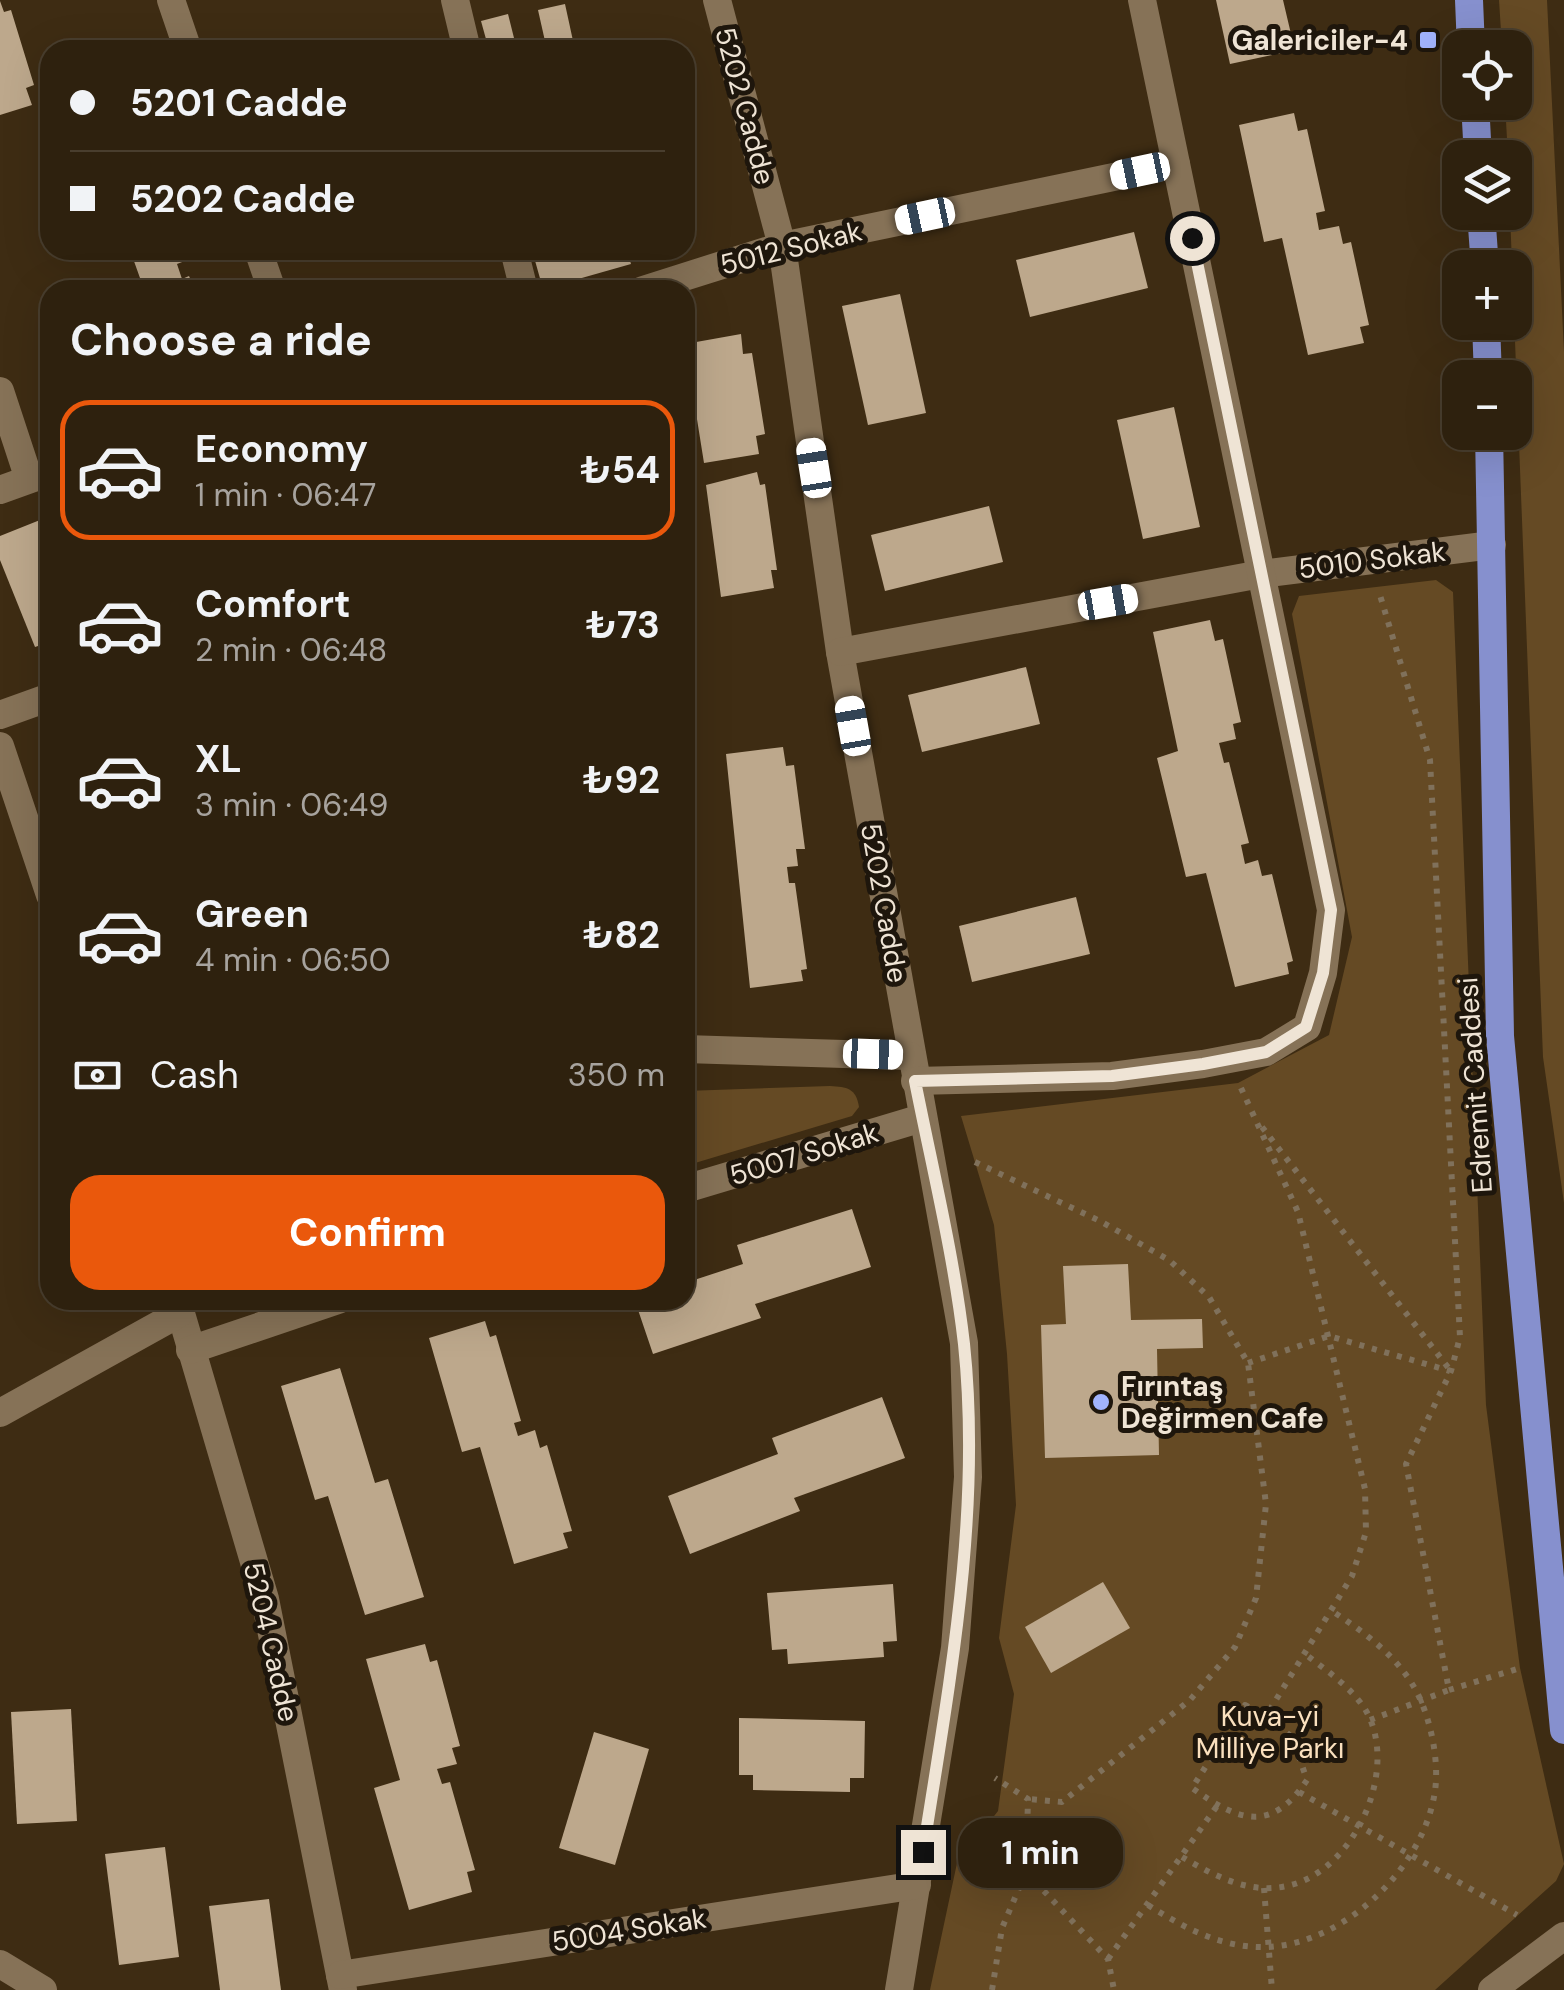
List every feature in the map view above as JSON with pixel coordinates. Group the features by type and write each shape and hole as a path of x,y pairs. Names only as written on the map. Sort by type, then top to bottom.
{"highway":[{"path":"1468,0 1470,30"},
{"name":"Edremit Caddesi","path":"1489,450 1500,1036 1564,1730"}],"street":[{"path":"170,0 184,40"},
{"path":"455,0 465,40"},
{"name":"5202 Cadde","path":"717,0 782,246 840,652 964,1344 968,1476 955,1648 900,1990"},
{"path":"695,1049 913,1068 1112,1076 1266,1052 1306,1027 1323,973 1331,910 1142,0"},
{"name":"5012 Sokak","path":"675,280 782,246 1176,164"},
{"path":"0,391 40,476 0,490"},
{"name":"5010 Sokak","path":"840,652 1261,574 1492,545"},
{"path":"0,715 40,701"},
{"path":"0,746 40,865"},
{"name":"5007 Sokak","path":"695,1186 922,1118"},
{"path":"0,1413 171,1310"},
{"name":"5204 Cadde","path":"179,1310 264,1599 341,1982"},
{"path":"190,1350 308,1310"},
{"name":"5004 Sokak","path":"341,1982 917,1886"},
{"path":"1492,1990 1564,1936"},
{"path":"0,1964 43,1990"}],"path":[{"path":"1377,586 1430,760 1460,1337 1451,1371 1406,1464 1449,1690"},
{"path":"1238,1083 1298,1212 1359,1455 1366,1532 1352,1576 1266,1716"},
{"path":"1254,1117 1451,1371"},
{"path":"975,1162 1100,1220 1169,1260 1209,1298 1248,1363 1266,1504 1256,1598 1235,1647 1190,1700 1062,1802 1028,1798 995,1778"},
{"path":"1248,1363 1329,1336 1451,1371"},
{"path":"1148,1905 1190,1931 1269,1947 1316,1934 1354,1915 1387,1888 1410,1855 1435,1791 1433,1749 1420,1699 1394,1660 1331,1610"},
{"path":"1182,1857 1214,1876 1264,1888 1292,1885 1316,1874 1343,1850 1370,1803 1376,1773 1370,1720 1342,1682 1305,1654"},
{"path":"1370,1720 1420,1699 1520,1668"},
{"path":"1246,1705 1266,1716 1292,1737 1307,1780 1290,1806 1262,1815 1240,1816 1216,1806 1192,1788 1246,1705"},
{"path":"1299,1792 1517,1915"},
{"path":"992,1990 1002,1928 1026,1872 1028,1798"},
{"path":"1108,1959 1216,1806"},
{"path":"1026,1872 1108,1959 1114,1990"},
{"path":"1264,1888 1272,1990"}],"green space":[{"path":"1499,0 1547,0 1564,352 1564,1203 1543,1057 1519,450 1532,450 1532,360 1516,360 1515,340 1532,340 1532,250 1511,250 1511,230 1532,230 1532,140 1507,140 1506,120 1532,120 1532,30 1501,30"},
{"name":"Kuva-yi Milliye Parkı","path":"1436,580 1453,592 1486,1405 1520,1668 1564,1864 1556,1881 1435,1990 930,1990 957,1863 998,1811 1014,1694 999,1638 1016,1505 1007,1354 994,1225 961,1116 1238,1083 1329,1035 1352,937 1292,614 1299,596"},
{"path":"830,1086 853,1092 859,1107 852,1116 695,1163 695,1091"}],"building":[{"path":"1216,0 1283,0 1291,34 1282,36 1286,52 1230,64"},
{"path":"0,1 4,12 11,10 34,85 26,88 32,105 0,115"},
{"path":"565,4 573,40 545,40 538,10"},
{"path":"508,14 514,40 486,40 481,21"},
{"path":"1294,113 1298,131 1307,129 1325,211 1316,213 1319,230 1339,226 1343,244 1351,242 1369,325 1360,327 1364,343 1308,355 1282,238 1264,242 1239,125"},
{"path":"1134,232 1148,288 1030,317 1016,260"},
{"path":"134,260 187,260 177,264 182,279 189,276 191,280 136,280 140,278"},
{"path":"535,260 630,260 631,264 575,280 540,280"},
{"path":"900,294 926,413 868,425 842,306"},
{"path":"741,334 743,354 752,353 765,434 756,436 759,454 704,463 695,407 695,342"},
{"path":"1174,407 1200,527 1143,539 1117,420"},
{"path":"757,472 760,485 765,484 777,570 771,570 774,588 721,597 706,485"},
{"path":"989,506 1003,562 885,591 871,535"},
{"path":"40,520 40,645 35,647 0,560 0,536"},
{"path":"1210,620 1215,641 1223,639 1241,722 1233,724 1236,739 1219,743 1224,763 1229,762 1249,843 1241,845 1245,864 1258,860 1262,876 1272,874 1293,961 1287,963 1289,974 1235,987 1206,873 1186,877 1157,758 1178,751 1153,632"},
{"path":"1026,667 1040,724 922,752 908,695"},
{"path":"783,747 786,766 794,765 805,849 796,849 798,866 787,867 789,883 795,883 807,969 801,970 803,981 750,988 726,754"},
{"path":"1076,897 1090,954 972,982 959,926"},
{"path":"852,1209 871,1267 755,1304 761,1318 653,1354 638,1310 695,1310 695,1280 743,1264 737,1245"},
{"name":"Fırıntaş Değirmen Cafe","path":"1128,1264 1131,1320 1202,1319 1203,1348 1157,1349 1159,1455 1045,1458 1041,1325 1066,1324 1063,1266"},
{"path":"485,1321 490,1337 496,1335 521,1421 514,1423 518,1436 535,1430 540,1448 547,1445 572,1531 563,1533 568,1548 514,1564 480,1447 462,1452 429,1338"},
{"path":"340,1368 375,1483 388,1479 424,1597 365,1615 328,1496 315,1500 281,1386"},
{"path":"882,1397 905,1458 794,1498 800,1511 690,1554 668,1496 778,1454 772,1438"},
{"path":"1103,1582 1130,1628 1051,1673 1025,1627"},
{"path":"893,1584 897,1641 883,1642 884,1657 788,1664 787,1649 772,1650 767,1593"},
{"path":"425,1644 430,1662 437,1660 460,1746 452,1748 457,1764 437,1769 442,1784 450,1782 475,1870 467,1872 472,1892 409,1910 374,1788 400,1780 366,1659"},
{"path":"71,1709 77,1821 17,1824 11,1712"},
{"path":"739,1718 865,1721 864,1778 850,1778 850,1792 753,1790 753,1775 739,1775"},
{"path":"594,1732 649,1749 615,1865 559,1848"},
{"path":"165,1847 179,1957 119,1965 105,1854"},
{"path":"269,1899 281,1990 220,1990 209,1906"}],"place":[{"name":"Galericiler-4","path":"1428,40"},
{"name":"Fırıntaş Değirmen Cafe","path":"1101,1402"}],"route":[{"path":"923,1852 955,1648 968,1476 964,1344 915,1081 1112,1076 1266,1052 1306,1027 1323,973 1331,910 1192,238"}]}
